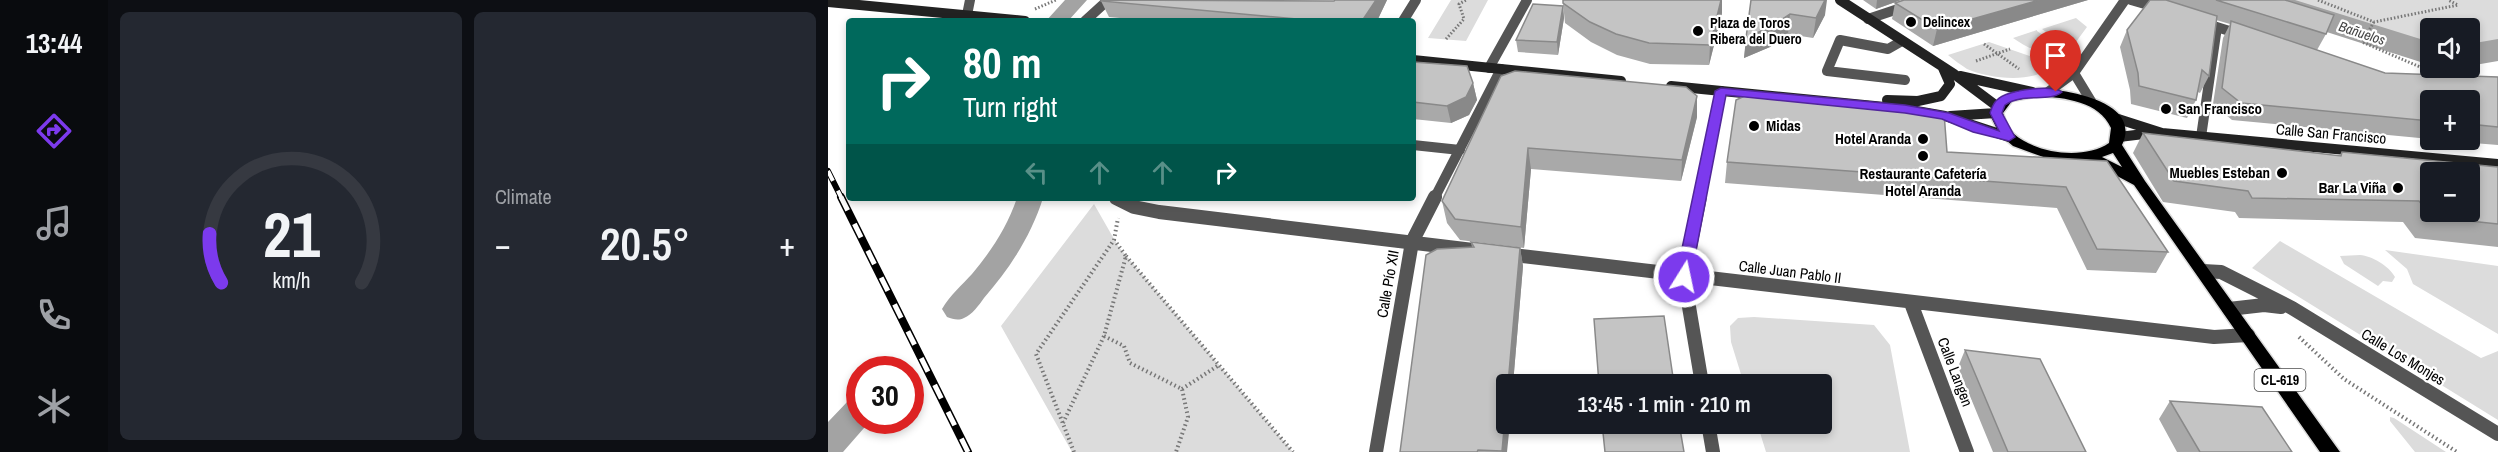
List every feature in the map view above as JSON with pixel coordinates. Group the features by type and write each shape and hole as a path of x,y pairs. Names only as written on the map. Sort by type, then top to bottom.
{"main road":[{"path":"2117,141 2106,152 2085,156 2048,154 2009,137 1997,110 2009,97 2032,92 2075,95 2091,101 2112,117 2118,127 2117,141 2140,184"},
{"path":"2085,156 2110,166 2140,184"},
{"name":"CL-619","path":"2140,184 2331,452"}],"street":[{"path":"967,15 970,0"},
{"path":"1088,18 1108,0"},
{"path":"1405,18 1416,0"},
{"name":"Calle Pío XII","path":"1376,452 1412,242 1460,150 1527,0"},
{"path":"1840,0 1954,74 1997,110"},
{"path":"1868,19 1925,0"},
{"path":"2048,92 2074,73 2125,0"},
{"path":"2131,0 2174,13"},
{"path":"828,2 996,18"},
{"path":"2195,20 2249,37"},
{"path":"2201,137 2217,27"},
{"path":"1902,41 1888,49 1840,40 1827,71 1905,80"},
{"path":"1416,60 1631,82"},
{"path":"1847,103 1888,100 1918,101 1941,96 1950,84 1943,68"},
{"path":"2074,73 2091,101"},
{"path":"1954,74 2032,92"},
{"path":"1655,85 1847,103 1945,116 1978,129 2009,137"},
{"path":"1700,374 1684,277 1721,91"},
{"path":"1945,116 1997,110"},
{"name":"Calle San Francisco","path":"2112,117 2162,133 2498,164"},
{"name":"Calle San Francisco","path":"2117,141 2162,133"},
{"path":"1416,145 1460,150"},
{"name":"Calle Juan Pablo II","path":"1122,201 1134,207 1159,212 1684,277 2214,337 2248,335"},
{"name":"Calle Los Monjes","path":"2203,271 2221,272 2292,308 2498,434"},
{"name":"Calle Langen","path":"1911,303 1967,452"},
{"name":"Calle Los Monjes","path":"2229,309 2264,305 2292,308"},
{"path":"1710,434 1713,452"}],"path":[{"path":"1446,39 1464,19 1459,4 1466,0"},
{"path":"2318,0 2374,22 2458,6 2448,0"},
{"path":"2374,22 2362,41 2420,67"},
{"path":"1984,44 2048,92"},
{"path":"1063,430 1036,354 1114,240 1293,452"},
{"path":"1073,452 1064,438 1062,419 1083,383 1104,336 1126,256"},
{"path":"2302,328 2296,334 2344,379 2457,452"},
{"path":"1104,336 1125,346 1130,363 1182,389"},
{"path":"1182,389 1219,365"},
{"path":"1176,452 1188,417 1182,389"}],"shaded area":[{"path":"1451,0 1488,0 1466,41 1428,38"},
{"path":"2240,0 2498,0 2498,56 2480,59 2480,18 2420,18 2420,62"},
{"path":"2076,18 2087,27 2070,50 2042,29"},
{"path":"2037,30 2066,51 2051,53 2038,51 2013,38"},
{"path":"1989,42 2043,61 2046,70 2029,77 1996,77 1967,69 1948,55"},
{"path":"1094,204 1118,246 1293,452 1072,452 1001,326"},
{"path":"2280,241 2481,358 2498,351 2498,420 2252,268"},
{"path":"2385,250 2498,266 2498,334 2413,284 2407,269"},
{"path":"2340,256 2370,257 2384,265 2395,277 2392,282 2383,281 2378,286 2344,264"},
{"path":"1754,317 1874,325 1890,345 1910,452 1766,452 1760,434 1832,434 1832,374 1741,374 1731,342 1730,326 1738,318"},
{"path":"2390,417 2446,452 2415,452 2390,421"}],"building":[{"path":"1376,0 1364,18 1285,18 1101,1"},
{"path":"1563,0 1721,0 1710,45 1649,43 1616,34 1590,22 1563,3"},
{"path":"1751,0 1825,0 1816,18 1790,14 1772,26 1746,38"},
{"path":"1904,0 2039,0 1937,29 1895,3"},
{"path":"2150,0 2166,0 2217,16 2209,76 2202,70 2196,100 2139,86 2127,30"},
{"path":"2216,0 2285,0 2334,15 2326,34"},
{"path":"1533,4 1563,6 1557,42 1516,40"},
{"path":"2231,21 2385,73 2420,74 2420,78 2498,77 2498,127 2480,125 2480,90 2420,90 2420,120 2241,103 2222,88"},
{"path":"1416,62 1467,66 1473,83 1466,97 1447,106 1416,102"},
{"path":"1515,71 1686,87 1697,96 1682,160 1528,148 1521,227 1455,219 1442,201 1501,76"},
{"path":"1749,94 1944,113 1947,152 2107,161 2168,252 2097,249 2066,187 1727,162 1736,100"},
{"path":"2143,133 2341,156 2342,152 2446,162 2420,162 2420,202 2252,198 2248,191 2174,181"},
{"path":"2480,165 2498,167 2498,224 2479,222"},
{"path":"1471,242 1520,248 1509,374 1496,374 1496,434 1504,434 1502,451 1400,452 1426,255 1437,249 1474,247"},
{"path":"1664,316 1673,374 1598,374 1594,319"},
{"path":"1965,350 2040,359 2086,452 2008,452"},
{"path":"2170,401 2262,407 2292,452 2200,452"},
{"path":"1603,434 1681,434 1684,452 1605,452"}],"waterway":[{"path":"1059,18 1077,0"},
{"name":"Bañuelos","path":"2260,0 2420,51"},
{"name":"Bañuelos","path":"2480,53 2498,50"},
{"path":"957,309 1001,258 1018,230 1029,201"},
{"path":"828,445 846,425"}],"railway":[{"path":"828,171 841,197"},
{"path":"841,197 968,452"}],"place":[{"name":"Delincex","path":"1911,22"},
{"name":"Plaza de Toros Ribera del Duero","path":"1698,31"},
{"name":"San Francisco","path":"2166,109"},
{"name":"Midas","path":"1754,126"},
{"name":"Hotel Aranda","path":"1923,139"},
{"name":"Restaurante Cafetería Hotel Aranda","path":"1923,156"},
{"name":"Muebles Esteban","path":"2282,173"},
{"name":"Bar La Viña","path":"2398,188"}],"route":[{"path":"1684,277 1721,91 1905,109 1945,116 1978,129 2009,137 1996,113 2000,103 2021,93 2056,92"}]}
